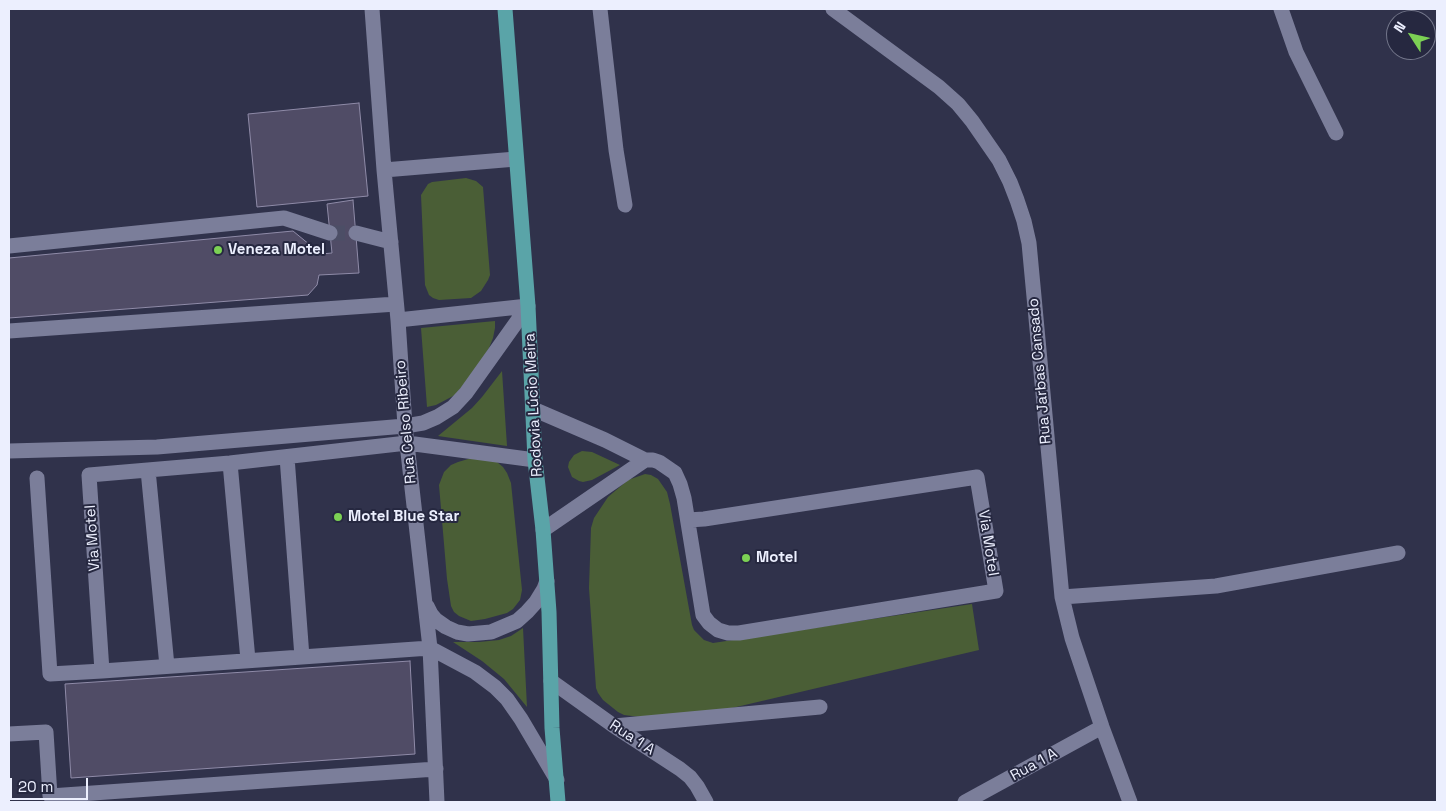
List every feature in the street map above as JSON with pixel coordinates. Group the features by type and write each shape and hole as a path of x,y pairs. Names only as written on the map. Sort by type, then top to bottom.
{"main road":[{"name":"Rodovia Lúcio Meira","path":"504,9 528,306 535,460 543,530 549,612 552,728 558,802"}],"street":[{"name":"Rua Celso Ribeiro","path":"372,9 405,426 430,648 437,802"},
{"path":"600,9 616,150 625,205"},
{"name":"Rua Jarbas Cansado","path":"833,9 939,87 958,104 999,160 1010,182 1024,221 1029,243 1062,597 1072,638 1130,802"},
{"path":"1281,9 1296,52 1336,133"},
{"path":"384,170 516,159"},
{"path":"9,246 284,218 330,233"},
{"path":"356,233 390,242"},
{"path":"9,331 396,304"},
{"path":"398,320 528,306"},
{"path":"9,451 157,446 424,423 453,407 466,393 528,306"},
{"path":"533,409 605,440 644,460 659,462 675,473 682,490 688,520"},
{"name":"Via Motel","path":"102,671 88,475 230,463 407,443 535,460"},
{"path":"287,457 302,657"},
{"path":"543,530 644,460"},
{"path":"230,463 248,660"},
{"path":"148,470 167,666"},
{"name":"Via Motel","path":"977,477 996,591 739,633 728,633 713,627 702,615 688,520 977,477"},
{"path":"37,478 50,674 430,648 476,672 507,699 522,719 557,780"},
{"path":"1062,597 1216,586 1398,553"},
{"path":"425,600 431,614 446,627 468,634 485,633 504,628 517,621 536,602 544,589 546,581"},
{"name":"Rua 1 A","path":"551,681 614,726 680,769 690,777 706,802"},
{"path":"614,726 820,707"},
{"name":"Rua 1 A","path":"965,802 1102,727"},
{"path":"9,734 46,732 50,796 436,769"}],"green space":[{"path":"466,178 476,181 483,187 490,275 481,291 471,298 439,300 429,295 425,285 421,195 428,184 432,182"},
{"path":"495,321 493,338 489,348 474,372 455,395 436,405 427,407 421,328"},
{"path":"502,371 507,446 438,436 472,408"},
{"path":"582,451 592,452 620,465 592,480 579,481 572,477 568,467 574,455"},
{"path":"475,457 497,462 507,473 511,483 522,590 520,600 507,613 471,621 459,616 451,606 439,485 444,472 451,465"},
{"path":"645,474 658,479 667,492 692,625 694,630 704,640 713,643 972,604 979,650 715,712 640,717 624,715 618,712 603,700 596,688 589,588 591,528 594,518 608,497 628,480"},
{"path":"523,628 527,707 504,679 482,661 453,642 499,640 511,636"}],"building":[{"path":"359,103 368,196 257,207 248,114"},
{"name":"Veneza Motel","path":"353,200 359,273 319,275 317,285 308,295 9,318 9,258 293,231 321,254 332,253 327,204"},
{"path":"410,661 415,754 71,778 65,684"}],"tunnel":[{"path":"330,233 356,233"}],"place":[{"name":"Veneza Motel","path":"218,250"},
{"name":"Motel Blue Star","path":"338,517"},
{"name":"Motel","path":"746,558"}]}
